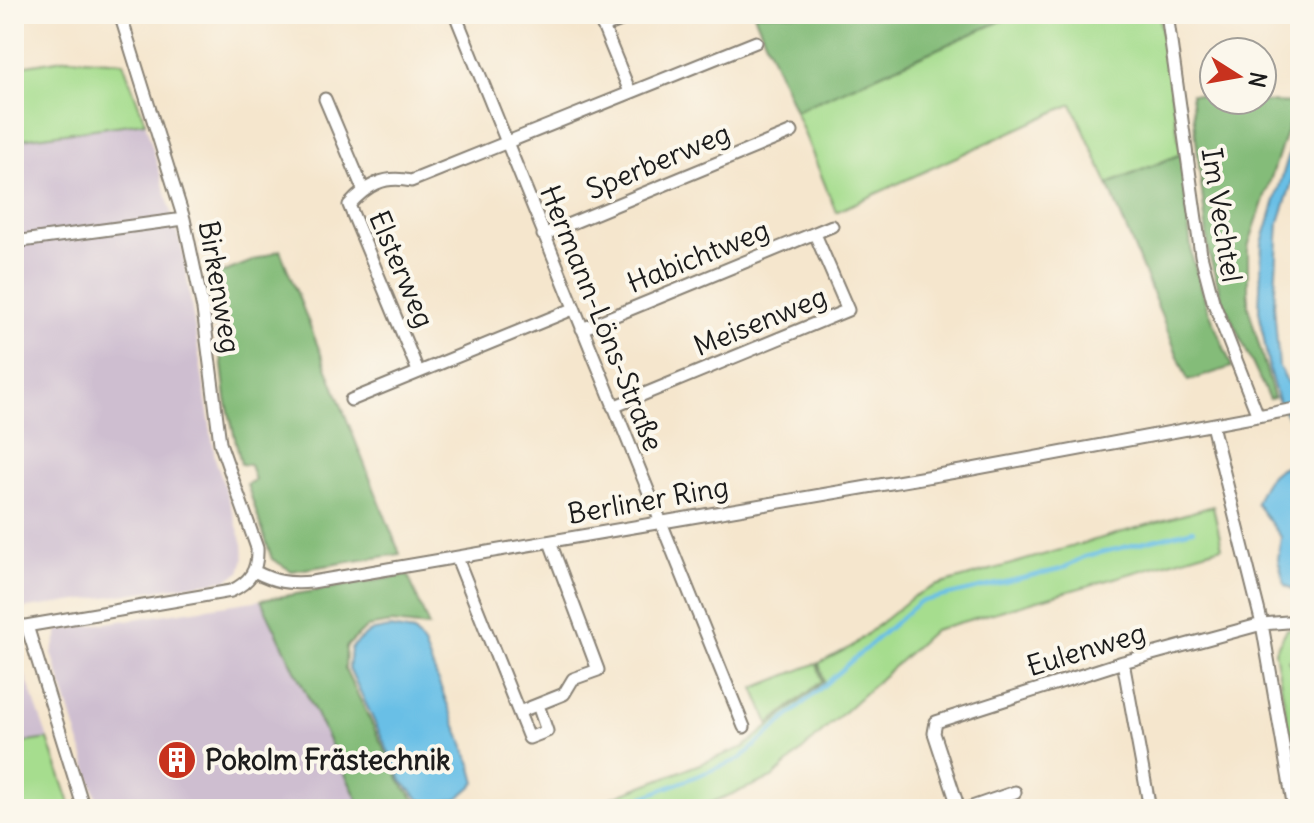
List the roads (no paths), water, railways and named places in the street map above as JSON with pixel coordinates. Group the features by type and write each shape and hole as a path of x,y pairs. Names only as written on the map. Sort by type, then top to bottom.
{"street":[{"name":"Birkenweg","path":"120,14 184,219 203,309 220,443 257,548 254,571"},
{"name":"Hermann-Löns-Straße","path":"455,14 744,727"},
{"path":"598,14 630,92"},
{"path":"603,27 637,14"},
{"name":"Im Vechtel","path":"1167,14 1201,255 1213,301 1258,416"},
{"name":"Elsterweg","path":"418,371 349,205 363,189 394,177 411,181 756,42"},
{"name":"Elsterweg","path":"325,99 363,189"},
{"name":"Sperberweg","path":"543,235 792,132"},
{"path":"14,242 184,219"},
{"name":"Habichtweg","path":"582,329 832,226"},
{"name":"Meisenweg","path":"613,407 848,310 815,234"},
{"name":"Elsterweg","path":"351,400 573,309"},
{"name":"Berliner Ring","path":"254,571 276,582 289,584 457,558 1300,408"},
{"path":"1212,425 1262,624 1294,809"},
{"path":"519,712 564,694 573,679 598,670 550,542"},
{"path":"457,558 529,738 547,731 538,705"},
{"path":"84,809 20,627 231,591 246,583 254,571"},
{"path":"1262,624 1300,621"},
{"name":"Eulenweg","path":"959,809 934,733 936,722 1123,662 1262,624"},
{"path":"1123,662 1150,809"},
{"path":"966,809 1015,792"}],"water":[{"path":"1300,118 1300,158 1279,222 1274,305 1279,367 1300,404 1300,439 1277,398 1259,310 1262,243"},
{"path":"1287,465 1293,475 1300,507 1300,593 1285,585 1278,560 1281,537 1256,503 1267,480"},
{"path":"390,628 414,632 424,645 471,764 476,783 457,799 434,803 420,800 402,781 349,668 351,648 369,632"}],"waterway":[{"path":"613,809 740,759 919,602 1061,569 1084,557 1193,530"}],"place":[{"name":"Pokolm Frästechnik","path":"177,760"}]}
